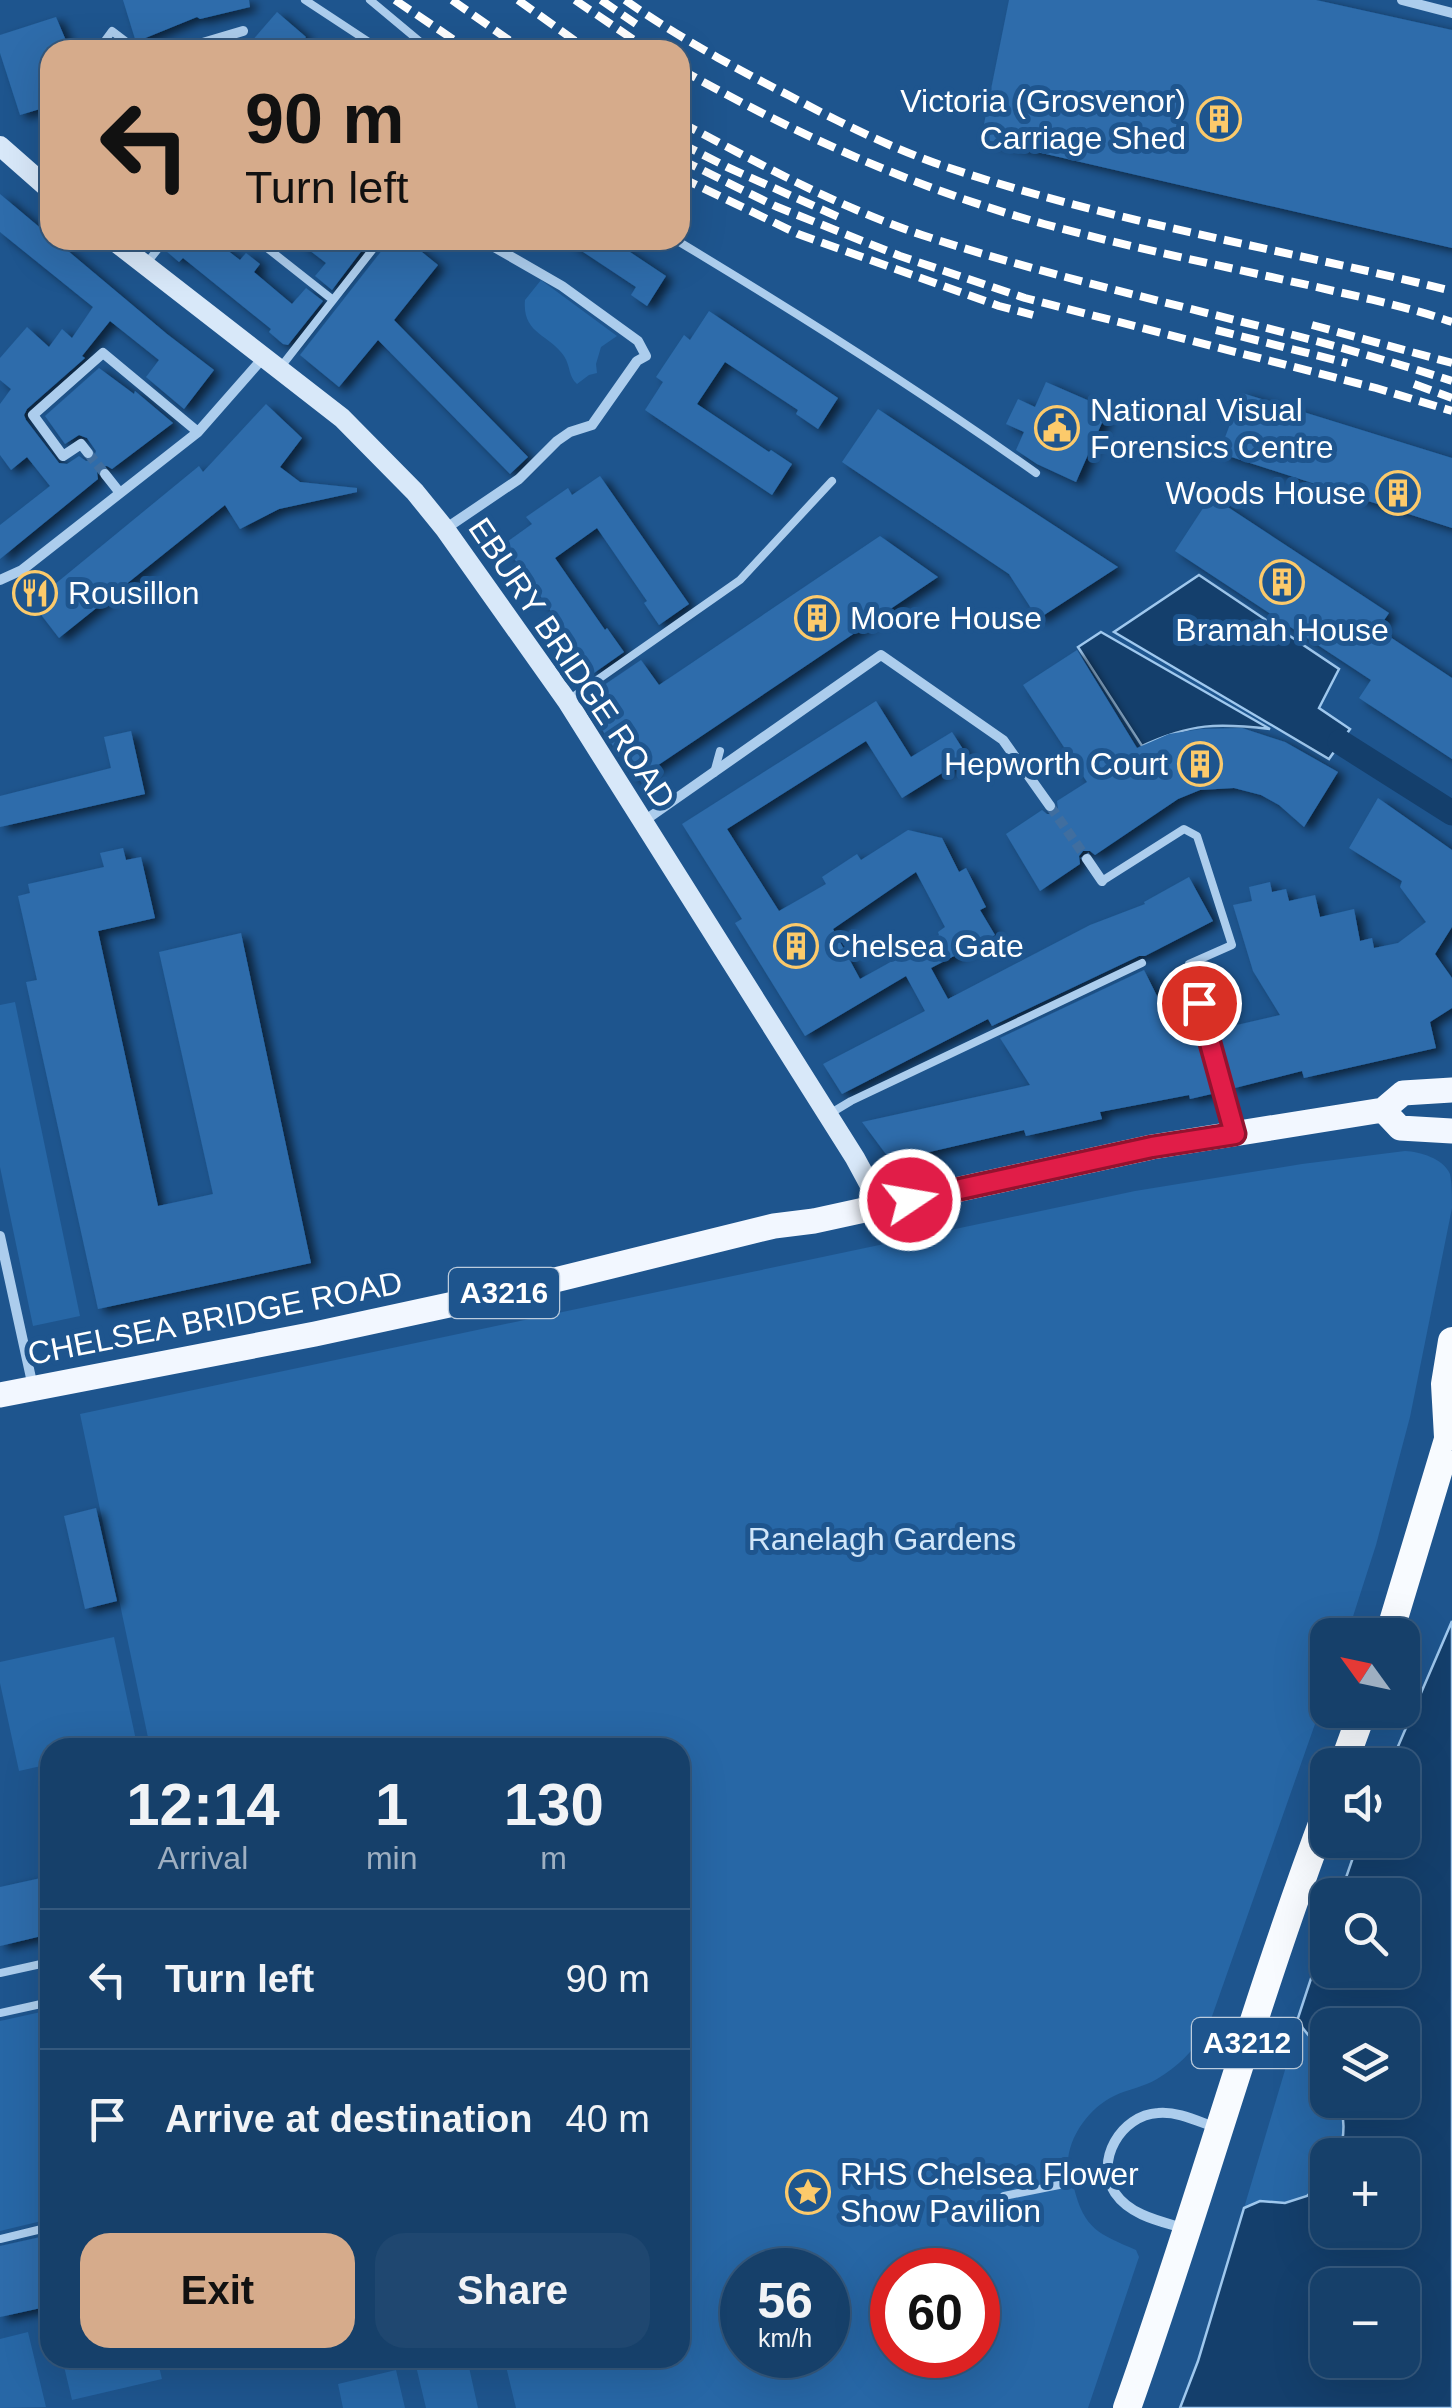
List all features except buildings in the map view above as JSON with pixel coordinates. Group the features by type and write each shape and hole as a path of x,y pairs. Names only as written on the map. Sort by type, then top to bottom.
{"highway":[{"path":"1395,1618 1450,1431 1444,1384 1452,1341"},
{"name":"A3212","path":"1127,2408 1310,1858"}],"main road":[{"path":"0,146 40,181"},
{"name":"EBURY BRIDGE ROAD","path":"127,250 342,418 415,492 445,529 644,821 856,1158 881,1206"},
{"name":"CHELSEA BRIDGE ROAD","path":"0,1394 334,1330 774,1226 814,1221 1152,1147 1383,1110 1403,1093 1452,1090"},
{"path":"1383,1110 1400,1128 1452,1131"}],"street":[{"path":"1402,0 1452,13"},
{"path":"213,40 243,31"},
{"path":"445,529 519,478 557,440 592,426 638,361 646,356 638,340 562,286 500,250"},
{"path":"88,453 81,444 64,456 33,416 103,354 198,432"},
{"path":"0,580 22,570 198,432 271,363"},
{"path":"104,474 120,493"},
{"path":"644,821 881,655 1004,740 1050,806"},
{"path":"1088,860 1102,882"},
{"path":"0,1236 33,1387"},
{"path":"1188,2230 1145,2216 1116,2195 1108,2175 1110,2151 1126,2127 1157,2112 1220,2128"}],"lane":[{"path":"305,0 366,40"},
{"path":"370,0 418,40"},
{"path":"105,40 112,31 124,40"},
{"path":"690,249 936,402 1036,473"},
{"path":"146,264 157,250"},
{"path":"270,250 333,300"},
{"path":"271,363 333,300 372,250"},
{"path":"566,702 740,580 832,481"},
{"path":"714,772 720,751"},
{"path":"1102,882 1184,829 1197,836 1232,945 1188,964 1235,1134"},
{"path":"827,1115 1142,964"},
{"path":"0,1974 40,1964"},
{"path":"0,2013 40,2004"},
{"path":"1004,2196 1108,2175"},
{"path":"0,2240 40,2230"}],"green space":[{"path":"541,280 617,336 601,347 597,373 577,384 564,356 528,320 525,300"},
{"path":"15,1002 80,1316 33,1326 0,1167 0,1005"},
{"name":"Ranelagh Gardens","path":"1405,1151 1424,1154 1447,1168 1452,1208 1410,1417 1376,1545 1352,1618 1310,1618 1310,1728 1314,1728 1210,2022 1174,2068 1152,2082 1105,2101 1082,2124 1071,2144 1068,2165 1083,2213 1095,2228 1136,2250 1139,2257 1088,2408 516,2408 506,2368 690,2368 690,1738 148,1738 80,1414 1135,1191"},
{"path":"114,1637 136,1738 40,1738 40,1766 19,1771 0,1683 0,1662"},
{"path":"40,2012 40,2221 0,2231 0,2021"},
{"path":"1297,2021 1310,2037 1310,2118 1343,2118 1342,2138 1310,2138 1307,2196 1285,2203 1260,2201 1244,2208"},
{"path":"28,2332 46,2407 0,2408 0,2339"},
{"path":"64,2368 159,2368 162,2379 72,2400"},
{"path":"416,2368 469,2368 478,2408 426,2408"},
{"path":"396,2370 405,2408 343,2408 338,2384"}],"shaded area":[{"path":"1199,575 1339,669 1319,708 1350,729 1329,759 1114,632"},
{"path":"1101,632 1270,729 1205,727 1142,746 1078,647"},
{"path":"1452,1621 1452,2408 1180,2408 1244,2208 1260,2201 1285,2203 1310,2193 1310,2248 1420,2248 1420,2138 1342,2138 1343,2118 1420,2118 1420,2008 1310,2008 1310,2037 1297,2021 1310,1982 1310,1988 1420,1988 1420,1878 1346,1878 1353,1858 1420,1858 1420,1748 1397,1748 1406,1728 1420,1728 1420,1695"}],"waterway":[{"path":"1340,742 1452,813"}],"tunnel":[{"path":"88,453 105,474"},
{"path":"1050,806 1087,859"}],"railway":[{"path":"395,0 454,40"},
{"path":"452,0 509,40"},
{"path":"518,0 574,40"},
{"path":"575,0 634,40"},
{"path":"601,0 636,24"},
{"path":"625,0 687,40"},
{"path":"690,42 861,132 935,163 1127,218 1452,291"},
{"path":"690,74 857,158 996,210 1452,322"},
{"path":"690,127 829,198 922,235 1452,381"},
{"path":"690,148 843,219"},
{"path":"690,164 775,206 900,256 1025,298 1452,411"},
{"path":"690,182 798,234 1033,315"},
{"path":"1312,325 1452,363"},
{"path":"1216,330 1347,363"},
{"path":"1414,384 1452,398"}],"place":[{"name":"Victoria (Grosvenor) Carriage Shed","path":"1219,119"},
{"name":"National Visual Forensics Centre","path":"1057,428"},
{"name":"Woods House","path":"1398,493"},
{"name":"Bramah House","path":"1282,582"},
{"name":"Rousillon","path":"35,593"},
{"name":"Moore House","path":"817,618"},
{"name":"Hepworth Court","path":"1200,764"},
{"name":"Chelsea Gate","path":"796,946"},
{"name":"RHS Chelsea Flower Show Pavilion","path":"808,2192"}],"route":[{"path":"910,1200 1152,1147 1235,1134 1199,1003"}]}
